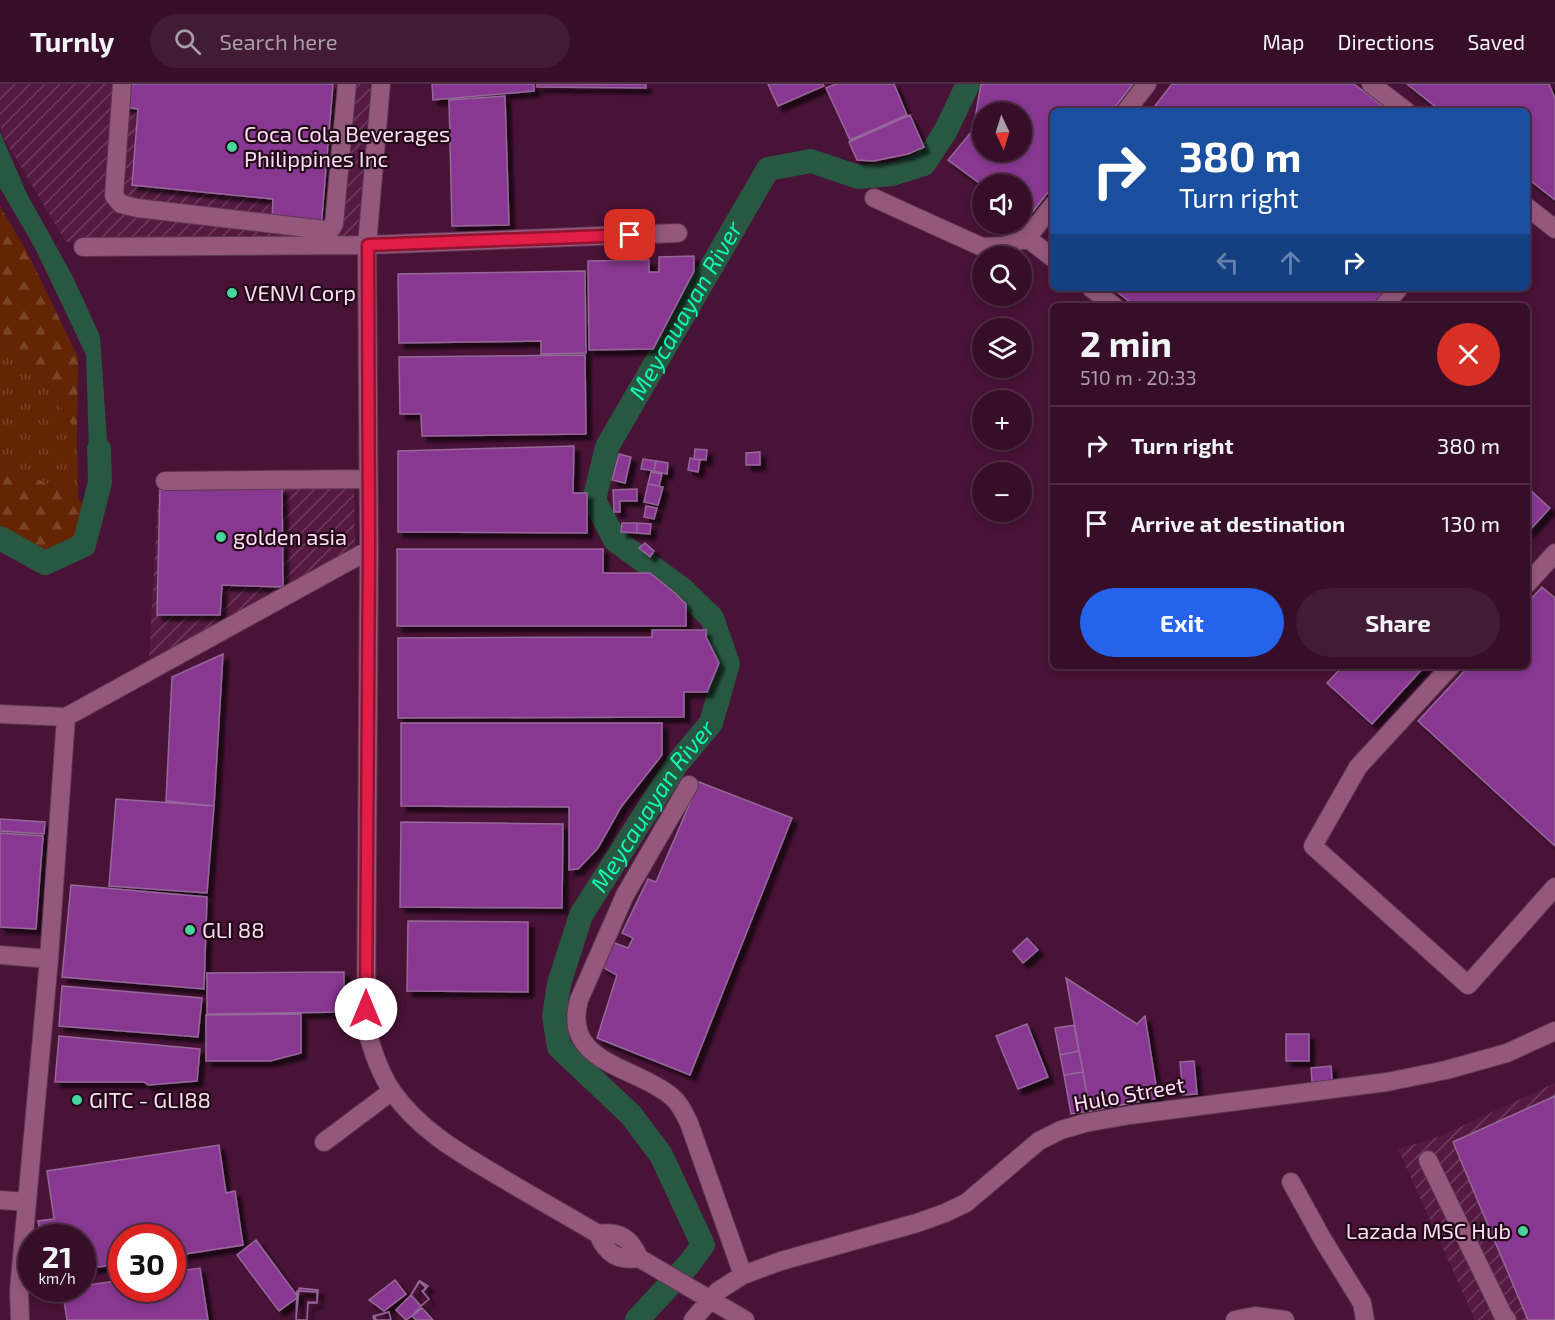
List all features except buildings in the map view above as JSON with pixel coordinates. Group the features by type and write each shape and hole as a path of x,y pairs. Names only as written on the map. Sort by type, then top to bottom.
{"street":[{"path":"122,84 114,196 121,204 137,208 326,230 331,229 334,225 347,84"},
{"path":"381,84 368,245 366,1018 372,1050 392,1091 408,1112 452,1149 598,1234 604,1248 624,1260 639,1258 746,1320"},
{"path":"1128,108 1147,84"},
{"path":"1371,84 1402,108"},
{"path":"874,198 982,247 1004,246 1027,238 1050,209"},
{"path":"1530,209 1555,229"},
{"path":"82,247 368,245 678,233"},
{"path":"1027,238 1050,256"},
{"path":"1095,291 1110,303"},
{"path":"1386,303 1396,291"},
{"path":"165,481 367,479"},
{"path":"0,714 66,717 369,550"},
{"path":"1530,581 1555,553"},
{"path":"1448,669 1358,768 1313,846 1468,985 1555,887"},
{"path":"20,1320 19,1290 49,959 66,717"},
{"path":"688,785 625,895 574,1015 577,1030 585,1047 599,1058 672,1096 682,1108 743,1275"},
{"path":"0,956 49,959"},
{"name":"Hulo Street","path":"693,1320 718,1291 743,1275 781,1261 945,1213 966,1203 1039,1141 1061,1130 1130,1115 1387,1082 1446,1071 1507,1053 1555,1031"},
{"path":"324,1142 392,1091"},
{"path":"1428,1160 1507,1320"},
{"path":"1291,1182 1323,1240 1362,1302 1365,1320"},
{"path":"0,1200 27,1202"},
{"path":"1235,1320 1255,1316 1285,1320"}],"shaded area":[{"path":"0,84 371,84 358,237 66,242 3,137 0,125"},
{"path":"0,132 27,194 72,275 100,336 110,484 90,482 86,355 35,248 0,188"},
{"name":"golden asia","path":"159,476 354,476 355,549 149,660"},
{"path":"1555,1083 1555,1320 1475,1320 1398,1149 1441,1136"}],"green space":[{"path":"0,206 27,252 78,357 77,434 41,374 0,339"},
{"path":"0,339 41,374 77,434 78,500 0,459"},
{"path":"0,459 87,505 78,541 46,555 0,529"}],"waterway":[{"name":"Meycauayan River","path":"637,1320 689,1264 703,1245 661,1155 631,1115 559,1047 554,1016 559,984 581,915 676,765 711,723 728,664 712,618 682,589 615,540 594,500 607,447 768,169 811,161 858,177 892,174 924,164 945,132 968,84"},
{"name":"Meycauayan River","path":"0,538 45,563 84,545 100,482 99,449"}],"place":[{"name":"Coca Cola Beverages Philippines Inc","path":"232,147"},
{"name":"VENVI Corp","path":"232,293"},
{"name":"golden asia","path":"221,537"},
{"name":"GLI 88","path":"190,930"},
{"name":"GITC - GLI88","path":"77,1100"},
{"name":"Lazada MSC Hub","path":"1523,1231"}],"route":[{"path":"366,1009 368,245 630,235"}]}
